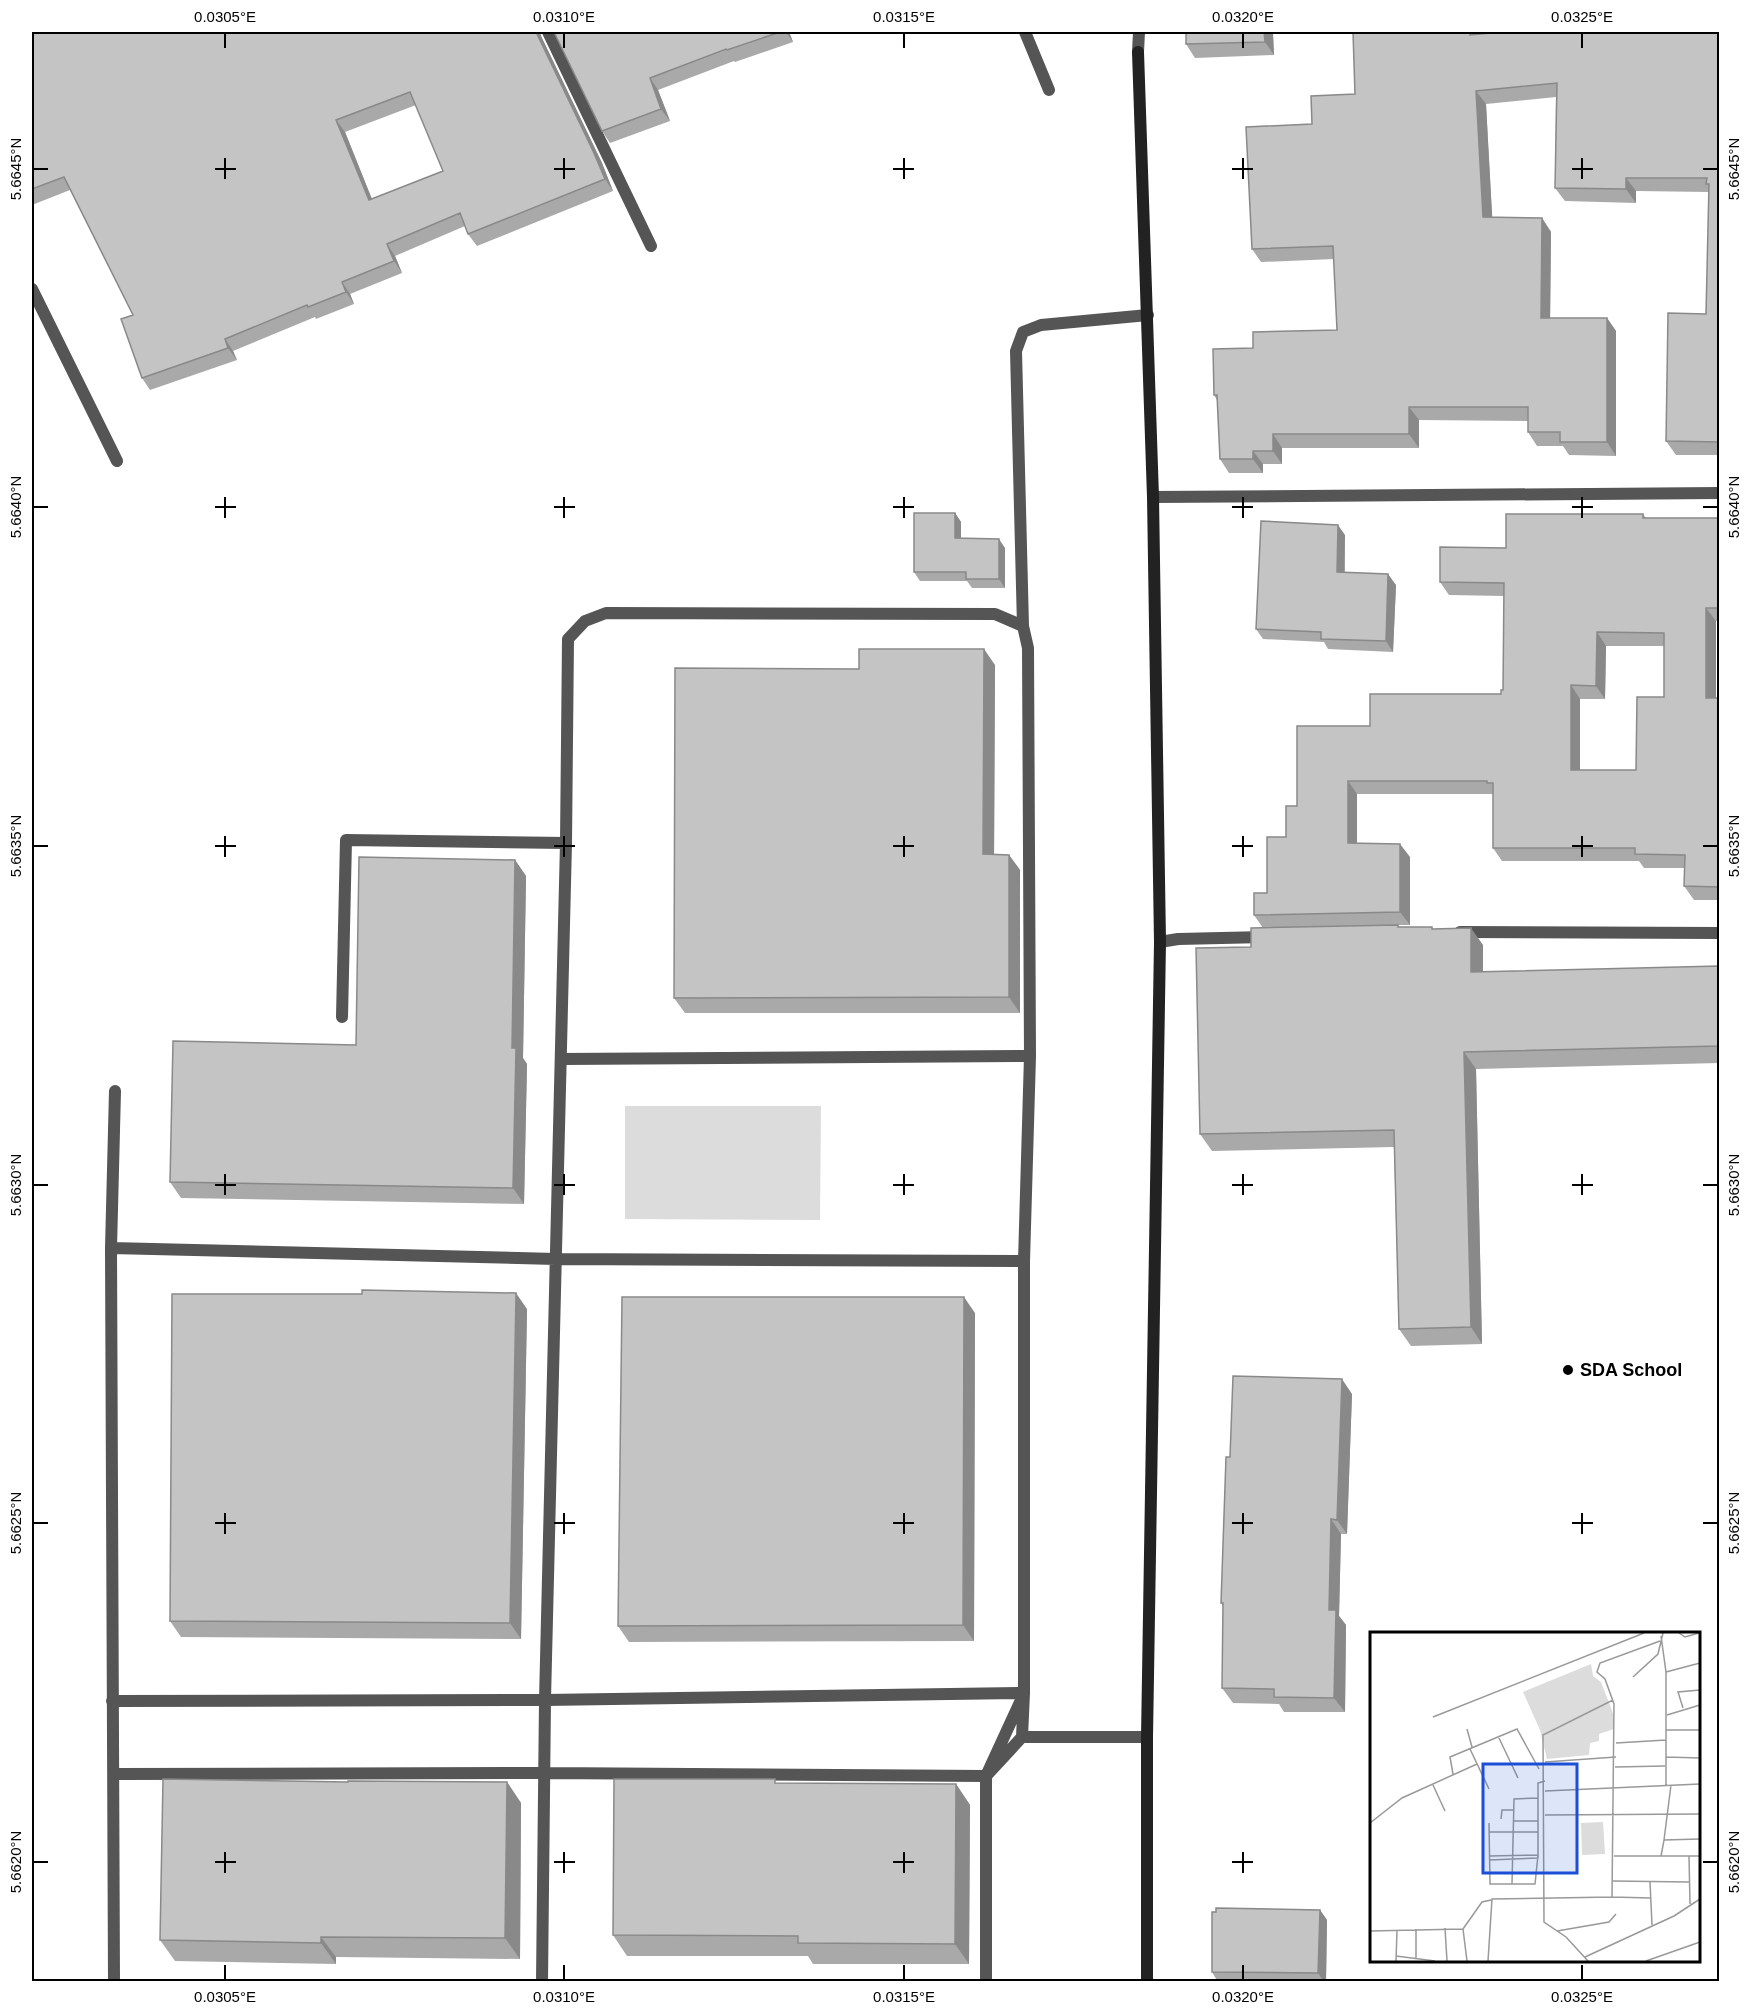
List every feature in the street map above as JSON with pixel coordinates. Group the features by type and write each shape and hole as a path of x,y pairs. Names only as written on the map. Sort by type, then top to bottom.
{"street":[{"path":"548,32 651,246"},
{"path":"1025,32 1049,90"},
{"path":"1139,32 1153,496 1160,942 1147,1737 1147,1982"},
{"path":"32,288 117,461"},
{"path":"114,1774 546,1773 986,1776 1022,1737 1024,1694 1024,1261 1030,1056 1029,648 1023,626 1016,351 1023,332 1041,324 1148,315"},
{"path":"1153,496 1719,493"},
{"path":"542,1982 545,1700 566,843 568,639 585,621 606,613 995,614 1023,626"},
{"path":"342,1017 346,840 566,843"},
{"path":"1447,933 1719,933"},
{"path":"1160,942 1178,939 1283,936"},
{"path":"561,1059 1030,1056"},
{"path":"114,1982 111,1248 115,1091"},
{"path":"111,1248 556,1259 1024,1261"},
{"path":"112,1701 545,1700 1024,1694"},
{"path":"986,1982 986,1776 1024,1694"},
{"path":"1022,1737 1147,1737"}],"shaded area":[{"path":"625,1106 821,1106 820,1220 625,1219"}],"building":[{"path":"32,32 536,32 605,179 468,234 460,213 387,244 394,261 342,282 346,292 308,307 307,305 225,339 228,348 142,378 121,319 133,315 64,177 32,189","holes":["410,92 443,171 369,200 336,120"]},
{"path":"554,32 780,32 726,49 650,78 661,109 602,131"},
{"path":"1186,32 1264,32 1265,42 1186,44"},
{"path":"1353,32 1470,32 1470,35 1502,32 1719,32 1719,442 1666,441 1668,313 1706,314 1709,184 1706,184 1707,178 1626,178 1626,189 1555,188 1557,83 1476,91 1483,217 1542,218 1541,318 1607,318 1607,442 1560,442 1560,432 1528,432 1528,407 1409,407 1409,434 1273,434 1273,451 1253,451 1253,459 1220,459 1217,395 1214,395 1213,349 1253,348 1253,332 1337,330 1333,246 1252,249 1246,127 1312,124 1311,96 1355,94"},
{"path":"914,513 955,513 955,538 999,539 999,579 966,579 966,572 914,572"},
{"path":"1506,514 1643,514 1643,518 1719,518 1719,608 1706,608 1706,698 1719,698 1719,887 1684,886 1685,855 1635,854 1635,848 1493,848 1493,783 1487,783 1487,781 1348,781 1348,843 1400,844 1400,912 1254,915 1254,893 1267,893 1267,837 1286,837 1286,806 1297,806 1297,726 1370,726 1370,694 1501,694 1503,690 1504,583 1440,582 1440,547 1506,548","holes":["1597,632 1664,633 1664,697 1637,697 1636,770 1571,770 1571,685 1596,686"]},
{"path":"1261,521 1338,525 1337,572 1388,574 1386,641 1321,639 1321,632 1256,629"},
{"path":"859,649 984,649 983,854 1009,855 1009,997 674,998 675,668 859,669"},
{"path":"359,857 515,860 512,1048 516,1048 513,1188 170,1182 173,1041 356,1045"},
{"path":"1398,925 1398,927 1432,927 1432,929 1471,928 1471,972 1719,966 1719,1046 1464,1052 1471,1327 1399,1329 1394,1130 1200,1134 1196,948 1251,947 1251,928"},
{"path":"362,1290 516,1293 510,1623 170,1621 172,1294 362,1294"},
{"path":"622,1297 964,1297 963,1625 618,1626"},
{"path":"1233,1376 1342,1379 1337,1520 1331,1519 1329,1610 1336,1610 1334,1698 1274,1697 1274,1689 1222,1688 1223,1603 1221,1603 1226,1457 1230,1457"},
{"path":"163,1779 507,1782 505,1938 321,1937 321,1943 160,1940"},
{"path":"614,1779 775,1779 775,1783 956,1784 955,1944 798,1943 798,1936 613,1935"},
{"path":"1216,1908 1320,1910 1318,1973 1212,1972 1212,1912 1216,1912"}],"place":[{"name":"SDA School","path":"1568,1370"}]}
